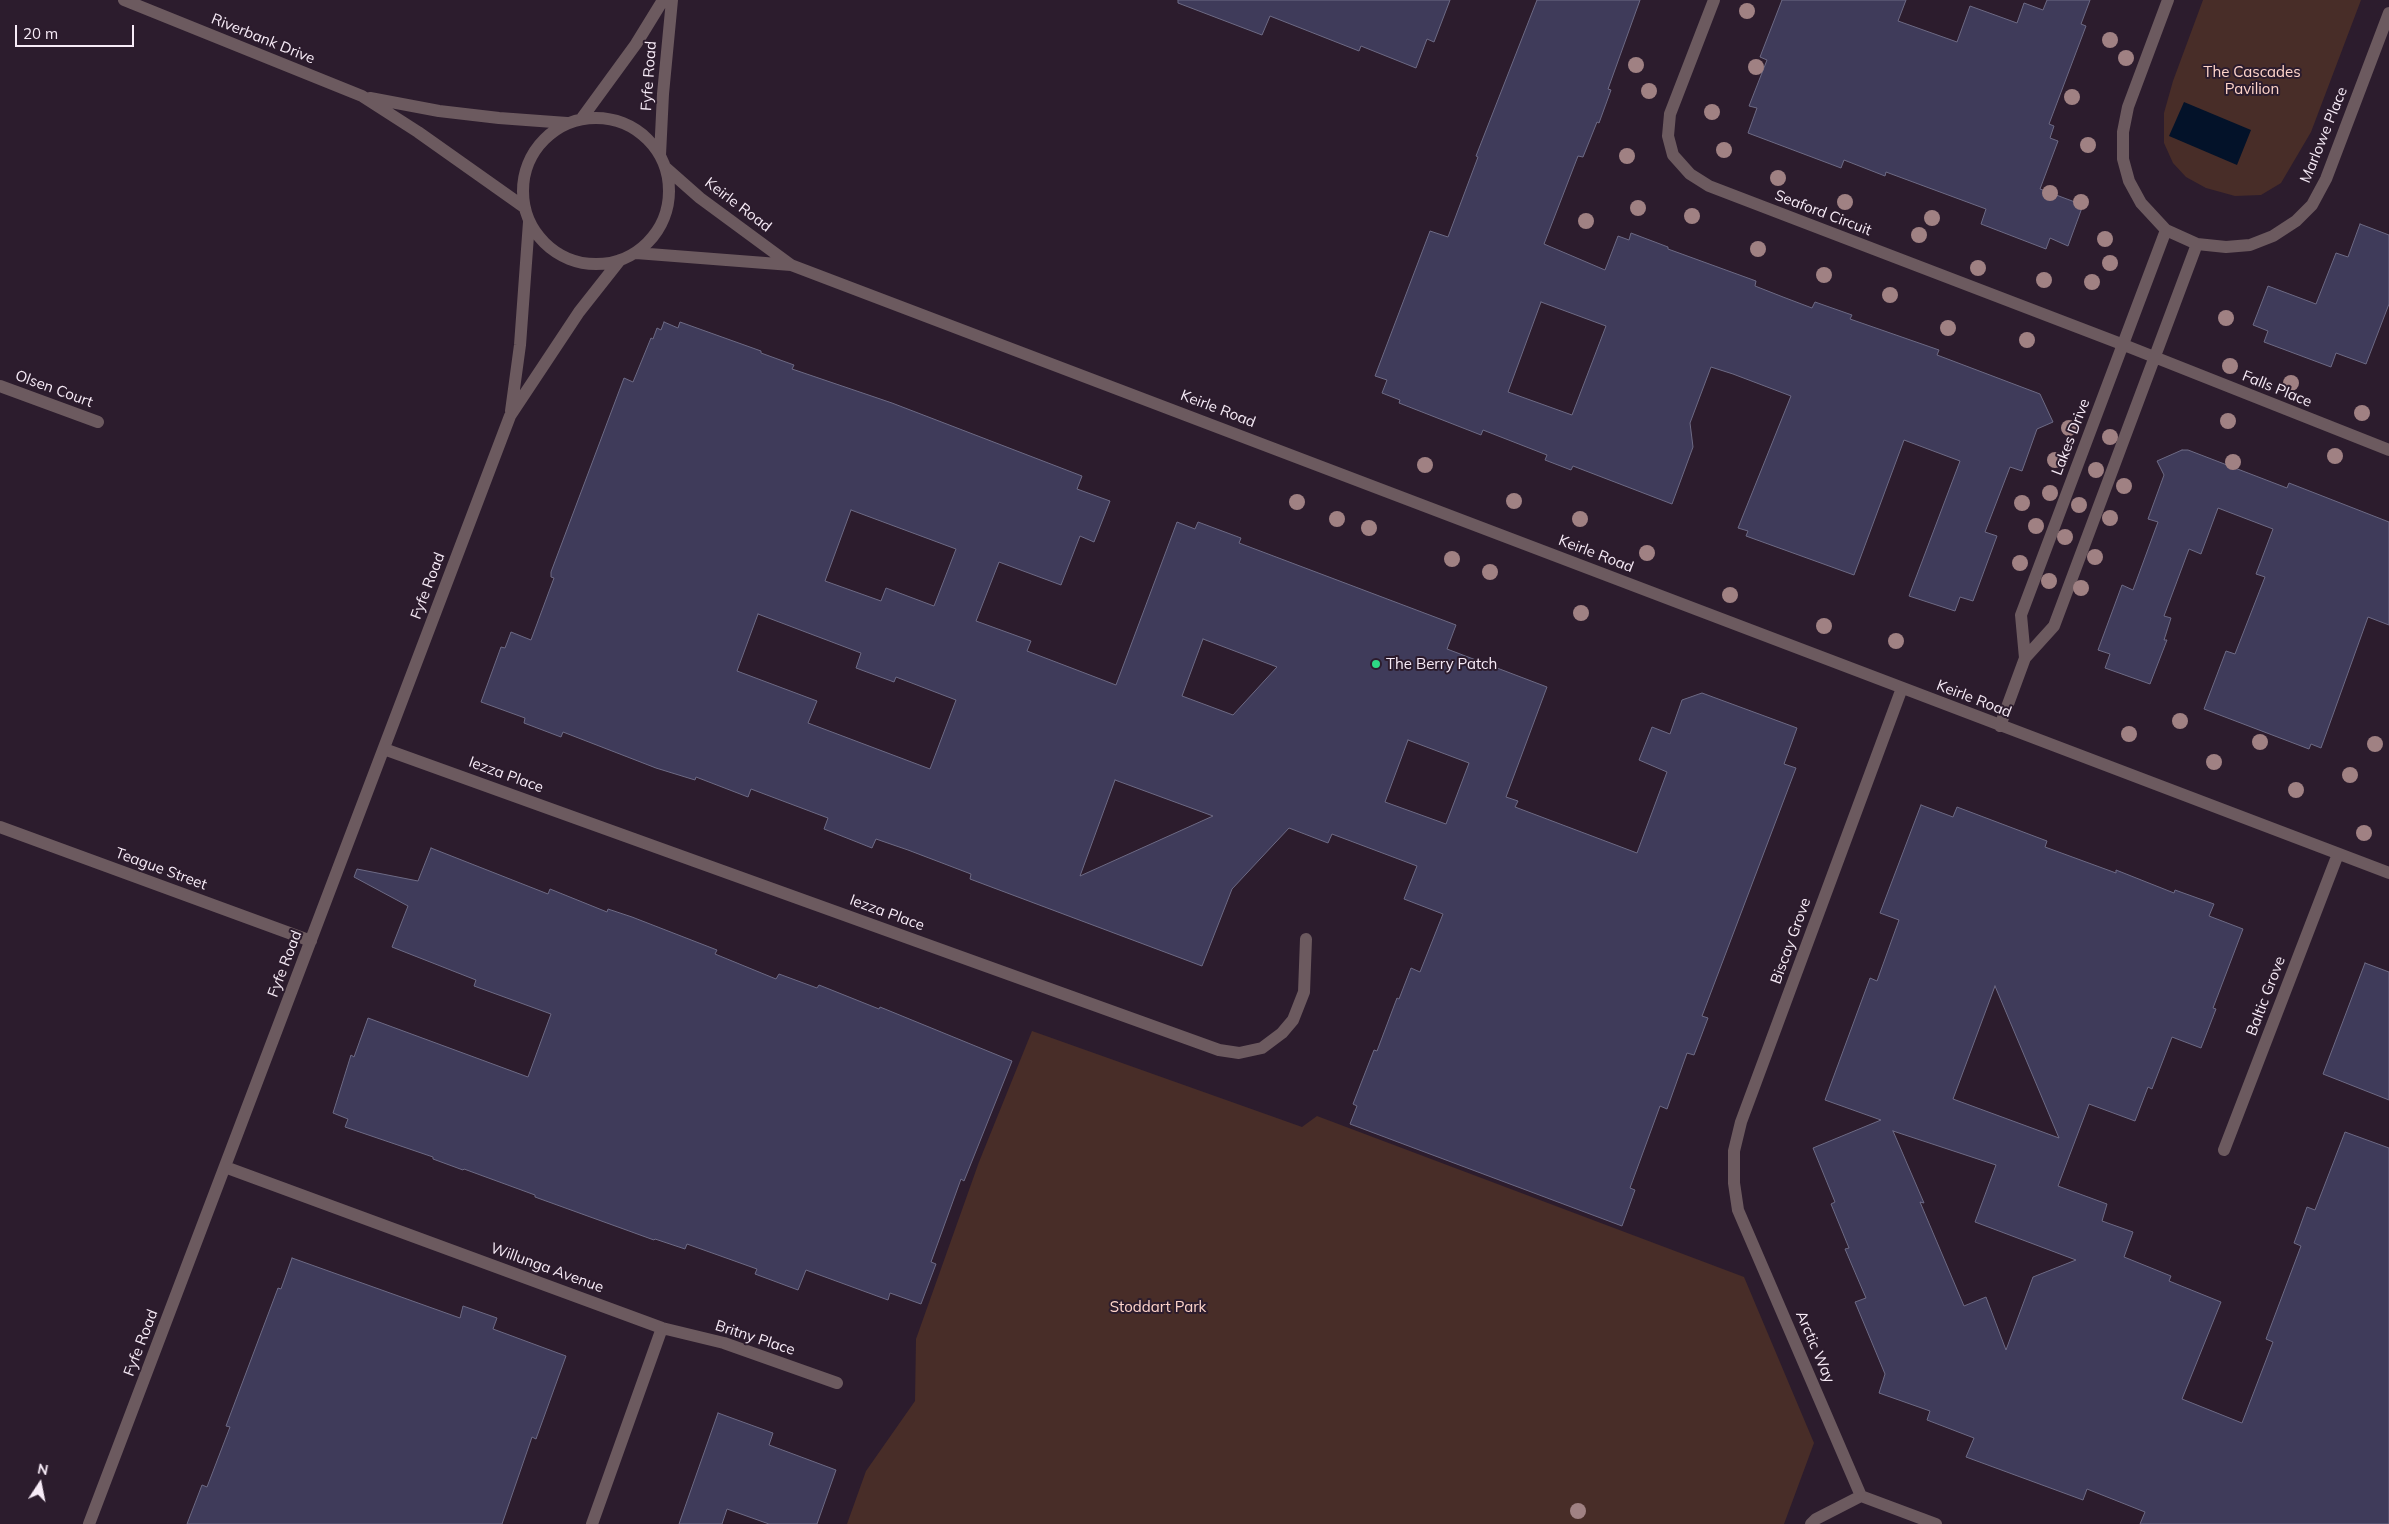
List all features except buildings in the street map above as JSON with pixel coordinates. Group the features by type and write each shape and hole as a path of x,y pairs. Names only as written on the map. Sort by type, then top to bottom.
{"street":[{"name":"Riverbank Drive","path":"124,0 362,96 418,132 524,207"},
{"name":"Fyfe Road","path":"582,118 636,44 663,0"},
{"name":"Fyfe Road","path":"660,155 672,0"},
{"name":"Seaford Circuit","path":"1714,0 1670,114 1668,136 1674,155 1690,174 1709,186 2153,357"},
{"path":"2166,230 2141,203 2129,181 2123,159 2123,132 2128,107 2168,0"},
{"name":"Marlowe Place","path":"2166,230 2197,244 2226,247 2250,244 2273,236 2296,221 2312,205 2326,179 2389,13"},
{"name":"Riverbank Drive","path":"362,96 439,111 522,121 567,123"},
{"path":"582,118 605,118 627,124 646,137 660,155 666,168 669,192 665,216 653,237 636,253 620,260 598,264 577,262 558,254 546,244 529,222 524,207 522,187 526,167 535,149 550,133 567,123 582,118"},
{"name":"Keirle Road","path":"666,168 700,198 791,265 2389,873"},
{"name":"Fyfe Road","path":"510,416 520,345 529,222"},
{"name":"Lakes Drive","path":"2025,658 2021,615 2124,346 2166,230"},
{"name":"Lakes Drive","path":"2000,726 2025,658 2054,626 2153,357 2197,244"},
{"name":"Keirle Road","path":"636,253 791,265"},
{"name":"Fyfe Road","path":"89,1524 510,416 573,319 620,260"},
{"name":"Falls Place","path":"2153,357 2389,450"},
{"name":"Olsen Court","path":"0,386 98,422"},
{"name":"Biscay Grove","path":"1738,1210 1734,1183 1734,1151 1741,1122 1902,688"},
{"name":"Iezza Place","path":"384,749 1219,1050 1239,1053 1262,1048 1282,1033 1293,1020 1304,992 1306,939"},
{"name":"Teague Street","path":"0,827 311,941"},
{"name":"Baltic Grove","path":"2224,1150 2338,854"},
{"name":"Willunga Avenue","path":"225,1166 662,1328"},
{"name":"Arctic Way","path":"1738,1210 1861,1496"},
{"path":"592,1524 662,1328"},
{"name":"Britny Place","path":"662,1328 724,1343 837,1383"},
{"path":"1811,1524 1816,1519 1861,1496 1936,1524"}],"green space":[{"name":"The Cascades Pavilion","path":"2203,0 2361,0 2311,132 2281,183 2261,195 2235,196 2206,188 2186,177 2173,163 2164,143 2164,113 2173,81"},
{"name":"Stoddart Park","path":"1032,1031 1302,1127 1317,1116 1744,1277 1814,1443 1784,1524 847,1524 866,1471 915,1401 916,1339 979,1162"}],"water":[{"path":"2184,102 2251,130 2237,165 2169,136"}],"place":[{"name":"The Berry Patch","path":"1376,664"}]}
